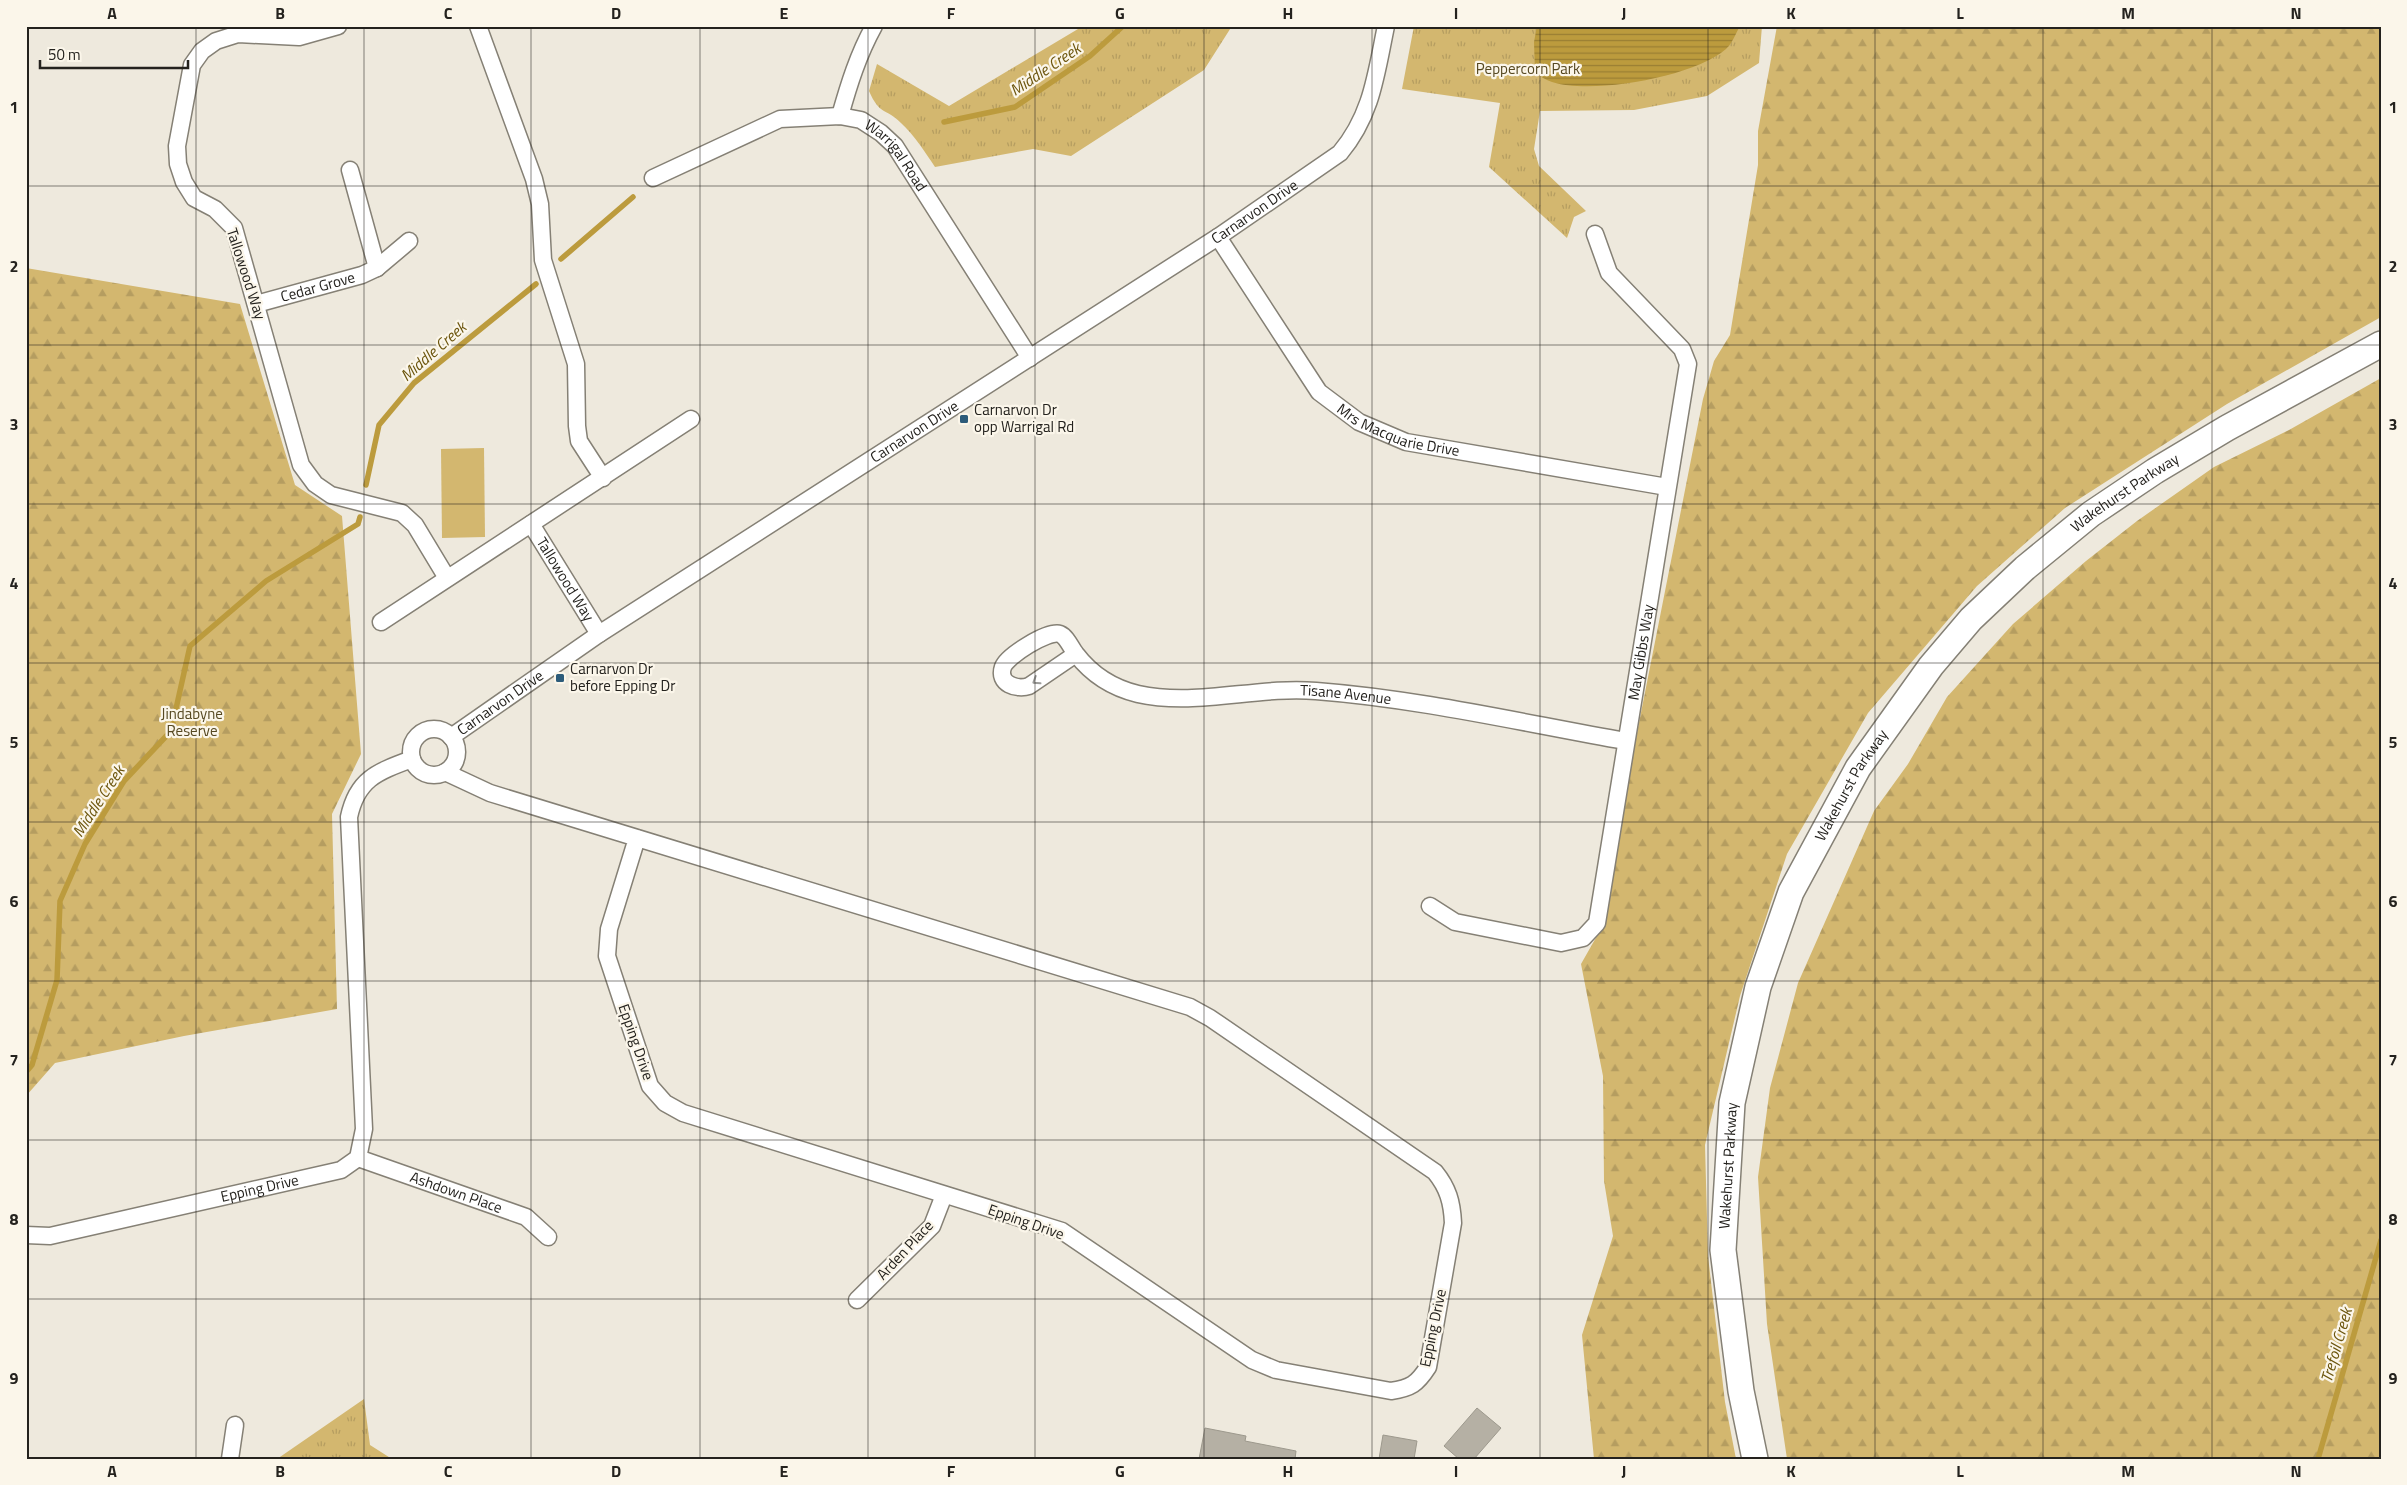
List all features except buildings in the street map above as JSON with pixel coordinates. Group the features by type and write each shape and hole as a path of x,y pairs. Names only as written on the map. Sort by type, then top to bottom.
{"main road":[{"name":"Wakehurst Parkway","path":"1755,1459 1742,1391 1723,1250 1732,1103 1758,987 1791,892 1858,768 1931,666 1971,619 2040,556 2091,514 2155,471 2227,428 2381,344"}],"street":[{"name":"Tallowood Way","path":"338,26 298,37 238,34 216,40 202,51 192,65 177,146 178,164 184,182 194,198 215,210 234,228 301,465 315,484 332,495 402,513 415,525 447,578"},
{"path":"478,26 540,204 544,260 576,364 579,441 603,478"},
{"path":"840,116 853,72 864,44 874,26"},
{"name":"Carnarvon Drive","path":"451,736 599,634 1218,237 1340,153 1361,125 1371,97 1386,26"},
{"name":"Warrigal Road","path":"653,178 780,119 840,116 861,120 881,132 896,146 1030,358"},
{"path":"350,170 377,268"},
{"name":"May Gibbs Way","path":"1430,906 1455,922 1561,943 1583,938 1597,923 1625,741 1688,364 1682,349 1609,273 1595,234"},
{"name":"Mrs Macquarie Drive","path":"1218,237 1319,392 1360,422 1406,442 1667,487"},
{"name":"Cedar Grove","path":"256,304 362,275 377,268 409,241"},
{"name":"Tallowood Way","path":"381,622 691,419"},
{"name":"Tallowood Way","path":"531,524 599,634"},
{"name":"Tisane Avenue","path":"1076,654 1094,673 1111,685 1139,694 1172,698 1313,690 1393,699 1625,741"},
{"path":"439,729 451,736 457,748 457,756 454,763 445,772 438,774 422,772 412,759 413,744 423,732 439,729"},
{"path":"358,1158 364,1129 349,817 352,800 365,781 412,759"},
{"name":"Epping Drive","path":"445,772 490,793 1190,1007 1210,1018 1436,1172 1447,1187 1453,1205 1454,1222 1428,1367 1418,1381 1405,1389 1390,1391 1276,1370 1252,1360 1062,1231 683,1113 665,1104 650,1086 607,956 609,929 637,838"},
{"name":"Epping Drive","path":"26,1235 50,1236 341,1170 358,1158"},
{"name":"Ashdown Place","path":"358,1158 526,1217 548,1236"},
{"name":"Arden Place","path":"857,1300 932,1226 944,1195"},
{"path":"230,1459 235,1425"}],"green space":[{"path":"1083,26 1232,26 1204,70 1071,156 1033,149 935,167 911,133 876,104 869,91 877,64 949,106"},
{"name":"Peppercorn Park","path":"1414,26 1762,26 1759,63 1707,96 1634,110 1540,111 1534,149 1539,166 1586,211 1574,217 1567,238 1489,167 1500,103 1402,89"},
{"path":"1777,26 2381,26 2381,317 2227,404 2065,508 1977,586 1868,713 1787,854 1740,996 1705,1145 1708,1256 1725,1402 1736,1459 1594,1459 1582,1335 1613,1236 1604,1181 1603,1076 1581,964 1606,920 1634,748 1703,399 1714,361 1730,335 1758,165 1758,131"},
{"name":"Jindabyne Reserve","path":"26,268 240,304 295,485 342,516 361,754 332,814 337,1009 184,1036 55,1063 26,1096"},
{"path":"2381,378 2381,1459 1787,1459 1767,1324 1758,1177 1770,1088 1798,983 1874,811 1908,764 1947,697 2013,624 2086,561 2137,521 2214,467 2289,430"},
{"path":"484,448 485,537 442,538 441,449"},
{"path":"364,1399 370,1445 392,1459 277,1459"}],"shaded area":[{"path":"1537,26 1740,26 1726,49 1711,59 1691,68 1642,81 1592,86 1552,82 1535,73 1534,42"}],"waterway":[{"name":"Middle Creek","path":"944,122 1015,107 1090,56 1123,26"},
{"name":"Middle Creek","path":"561,259 633,197"},
{"name":"Middle Creek","path":"366,485 379,425 414,383 536,284"},
{"name":"Middle Creek","path":"26,1072 32,1065 57,980 60,901 85,844 124,781 171,731 190,646 266,581 358,524 360,517"},
{"name":"Trefoil Creek","path":"2318,1459 2381,1240"}],"place":[{"name":"Carnarvon Dr opp Warrigal Rd","path":"964,419"},
{"name":"Carnarvon Dr before Epping Dr","path":"560,678"}]}
